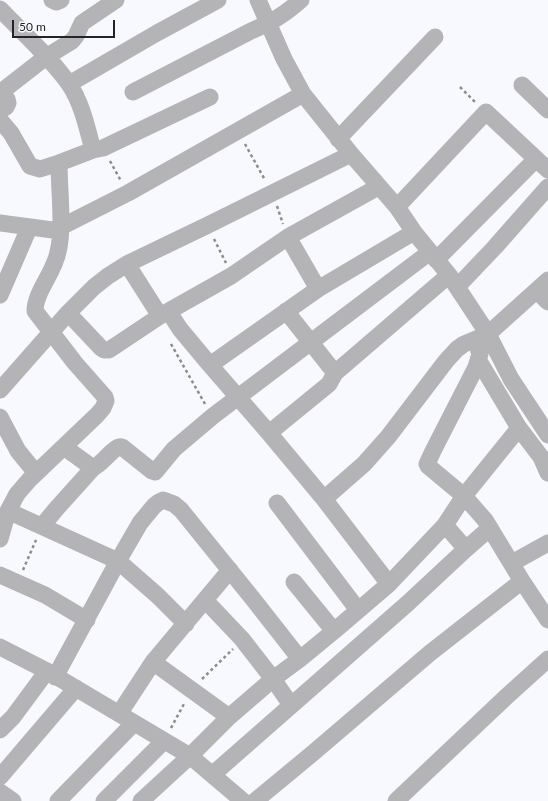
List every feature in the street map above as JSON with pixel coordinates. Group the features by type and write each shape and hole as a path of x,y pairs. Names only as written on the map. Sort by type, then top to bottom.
{"street":[{"path":"52,0 56,2 61,0"},
{"path":"0,111 6,107 8,103 1,91 46,57 72,41 81,24 116,0"},
{"path":"69,84 157,33 218,0"},
{"path":"258,0 284,59 303,94 338,139 396,206 414,232 453,281 482,337 548,435"},
{"path":"133,92 251,31 269,24 284,15 301,0"},
{"path":"0,9 46,57 69,84 98,149"},
{"path":"338,139 435,37"},
{"path":"522,85 548,110"},
{"path":"0,223 29,228 60,229 128,193 303,94"},
{"path":"0,120 11,133 30,166 40,169 98,149 210,97"},
{"path":"42,526 93,468 98,466 116,448 120,446 155,472 174,449 213,416 310,343 433,256 542,165 486,112 396,206"},
{"path":"0,390 68,313 94,287 127,264 351,154"},
{"path":"0,536 8,511 17,494 36,473 103,408 106,401 100,390 75,363 36,314 35,308 38,295 55,265 59,251 60,229 58,163"},
{"path":"68,313 97,345 106,351 164,314 232,276 288,237 378,187"},
{"path":"269,433 329,384 335,373 495,248 548,187"},
{"path":"0,295 29,228"},
{"path":"210,365 318,289 414,232"},
{"path":"288,237 318,289"},
{"path":"127,264 164,314 180,328 324,499 388,584"},
{"path":"324,499 364,464 388,437 446,361 457,349 464,344 482,337 544,291"},
{"path":"286,312 335,373"},
{"path":"482,337 479,350 479,360 427,464 464,496 485,520 522,582 548,620"},
{"path":"479,360 519,428 541,457 548,473"},
{"path":"0,417 18,451 36,473"},
{"path":"141,801 190,756 229,717 273,679 334,631 388,584 445,526 464,496 519,428"},
{"path":"64,447 93,468"},
{"path":"0,448 18,451"},
{"path":"0,730 51,674 87,620 140,523 154,506 163,500 174,504 181,510 300,659"},
{"path":"277,503 358,610"},
{"path":"8,511 118,561 158,596 186,624"},
{"path":"445,526 466,549"},
{"path":"212,775 408,603 490,528"},
{"path":"512,563 548,543"},
{"path":"118,714 153,662 230,570"},
{"path":"0,575 45,595 87,620"},
{"path":"294,582 334,631"},
{"path":"255,801 430,653 522,582"},
{"path":"205,600 242,639 291,705"},
{"path":"0,647 76,688 190,756 236,799"},
{"path":"396,801 548,659"},
{"path":"153,662 229,717"},
{"path":"0,778 76,688"},
{"path":"58,801 134,723"},
{"path":"104,801 164,740"},
{"path":"0,792 13,801"}],"path":[{"path":"460,87 486,112"},
{"path":"238,131 272,193 288,237"},
{"path":"98,149 128,193"},
{"path":"208,225 232,276"},
{"path":"171,343 213,416"},
{"path":"17,582 42,526"},
{"path":"164,740 192,689 242,639"}]}
